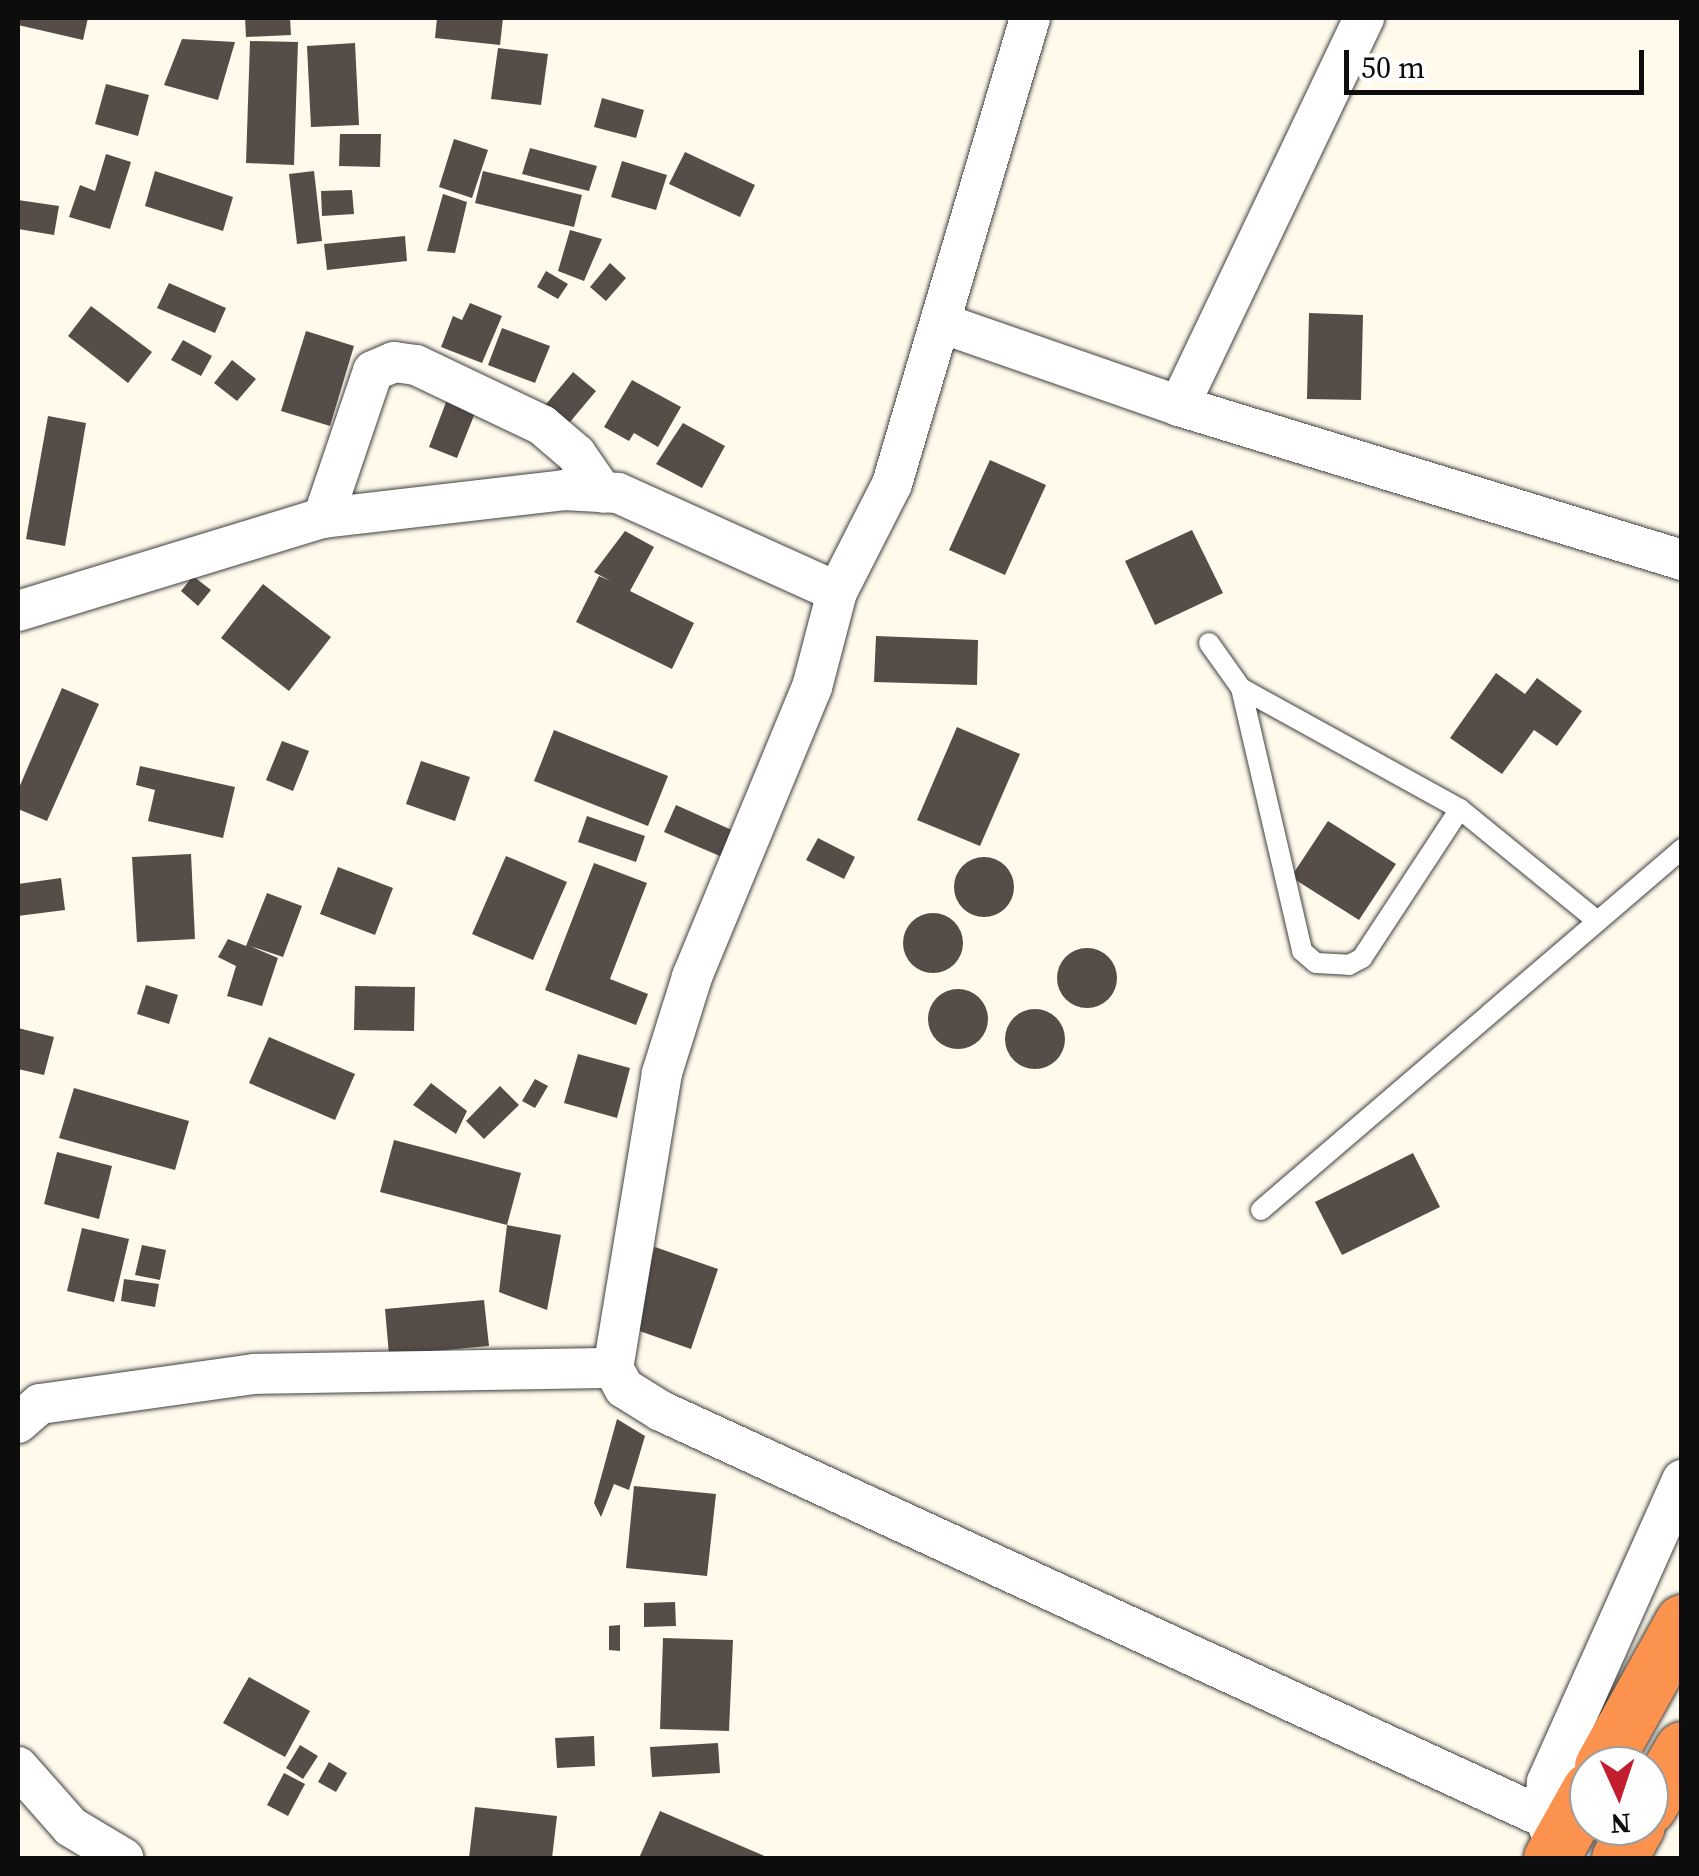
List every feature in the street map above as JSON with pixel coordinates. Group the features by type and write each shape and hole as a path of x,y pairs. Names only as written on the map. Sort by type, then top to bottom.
{"highway":[{"path":"1613,1746 1682,1622"},
{"path":"1669,1771 1682,1749"}],"street":[{"path":"1030,18 892,484 837,592 812,688 692,976 662,1073 613,1368 624,1388 661,1411 1561,1829"},
{"path":"1179,406 1364,18"},
{"path":"941,323 1179,406 1682,560"},
{"path":"323,518 373,371 394,362 416,365 542,425 576,454 603,493"},
{"path":"18,611 323,518 511,492 618,493 837,592"},
{"path":"18,1423 40,1404 254,1374 613,1368"},
{"path":"1561,1829 1547,1782 1682,1480"},
{"path":"18,1767 70,1827 122,1858"}],"lane":[{"path":"1208,643 1241,688 1302,951 1316,962 1349,966 1362,958 1460,809"},
{"path":"1241,688 1460,809 1594,919"},
{"path":"1261,1210 1594,919 1682,850"}],"building":[{"path":"18,18 88,18 83,40 18,25"},
{"path":"245,18 290,18 291,35 246,37"},
{"path":"437,18 503,18 500,45 435,38"},
{"path":"182,39 235,42 218,100 164,85"},
{"path":"250,41 298,42 294,165 246,163"},
{"path":"355,43 359,125 311,127 307,46"},
{"path":"498,48 548,54 541,105 491,99"},
{"path":"106,84 149,95 138,136 95,124"},
{"path":"602,98 644,110 636,138 594,127"},
{"path":"340,134 381,134 380,167 339,166"},
{"path":"454,139 488,150 472,198 439,187"},
{"path":"530,148 597,166 589,191 522,174"},
{"path":"685,152 755,185 740,217 669,184"},
{"path":"106,154 131,162 110,229 69,217 80,185 95,191"},
{"path":"622,161 667,175 656,210 611,197"},
{"path":"155,171 233,197 223,231 145,206"},
{"path":"314,171 322,241 297,244 289,174"},
{"path":"483,171 582,195 574,227 475,203"},
{"path":"352,190 354,214 322,216 321,191"},
{"path":"443,194 467,202 455,253 427,251"},
{"path":"18,200 59,206 54,235 18,229"},
{"path":"570,230 602,239 584,281 558,271"},
{"path":"405,236 407,261 327,270 324,244"},
{"path":"610,263 626,278 606,301 590,287"},
{"path":"546,271 568,284 558,299 537,287"},
{"path":"169,283 226,308 215,333 157,308"},
{"path":"470,303 502,316 482,363 441,347 453,316 462,320"},
{"path":"91,306 152,352 128,383 68,336"},
{"path":"1309,313 1363,315 1361,400 1307,399"},
{"path":"502,328 550,346 535,383 488,365"},
{"path":"306,331 354,346 330,426 281,411"},
{"path":"183,340 212,356 201,376 171,360"},
{"path":"232,360 256,379 237,401 214,383"},
{"path":"573,372 596,391 565,428 542,409"},
{"path":"632,380 681,407 658,447 634,433 629,441 604,427"},
{"path":"448,397 477,408 457,458 429,447"},
{"path":"48,416 86,423 65,546 26,539"},
{"path":"683,423 725,446 702,488 656,464"},
{"path":"990,460 1046,485 1005,575 949,550"},
{"path":"1192,530 1223,593 1155,625 1125,561"},
{"path":"625,531 654,547 630,591 694,623 672,669 576,622 599,576 610,581 594,572"},
{"path":"193,576 211,590 198,606 181,591"},
{"path":"263,584 331,637 289,691 221,638"},
{"path":"876,636 978,640 977,685 874,682"},
{"path":"1496,673 1525,694 1537,678 1582,711 1557,746 1534,730 1502,774 1450,738"},
{"path":"62,688 99,704 47,821 18,809 18,790"},
{"path":"957,727 1020,754 980,846 917,820"},
{"path":"554,730 668,776 648,826 534,781"},
{"path":"282,741 309,751 293,791 266,780"},
{"path":"421,761 470,777 455,821 406,804"},
{"path":"140,766 235,787 223,838 148,821 155,790 136,785"},
{"path":"676,805 734,831 722,857 664,832"},
{"path":"587,816 645,836 636,862 578,842"},
{"path":"1328,821 1396,864 1359,920 1291,877"},
{"path":"818,838 855,857 844,879 806,860"},
{"path":"191,854 195,939 137,942 132,857"},
{"path":"506,856 567,882 533,960 472,934"},
{"path":"984,857 1005,866 1014,887 1005,908 984,917 963,908 954,887 963,866"},
{"path":"594,863 647,883 610,979 648,994 636,1025 545,990"},
{"path":"338,867 393,888 375,935 320,914"},
{"path":"61,878 65,910 18,916 18,884"},
{"path":"267,893 302,906 283,957 250,946 278,958 262,1006 227,996 236,966 218,957 228,939 246,946"},
{"path":"933,913 954,922 963,943 954,964 933,973 912,964 903,943 912,922"},
{"path":"1087,948 1108,957 1117,978 1108,999 1087,1008 1066,999 1057,978 1066,957"},
{"path":"146,985 178,995 169,1024 137,1014"},
{"path":"355,986 415,987 414,1031 354,1030"},
{"path":"958,989 979,998 988,1019 979,1040 958,1049 937,1040 928,1019 937,998"},
{"path":"1035,1009 1056,1018 1065,1039 1056,1060 1035,1069 1014,1060 1005,1039 1014,1018"},
{"path":"18,1028 54,1037 44,1075 18,1069"},
{"path":"269,1037 355,1074 335,1120 249,1083"},
{"path":"578,1054 630,1068 617,1118 564,1103"},
{"path":"535,1079 548,1086 535,1108 522,1101"},
{"path":"431,1083 467,1111 456,1134 413,1105"},
{"path":"500,1086 519,1105 484,1139 466,1121"},
{"path":"74,1088 189,1121 175,1170 59,1138"},
{"path":"394,1140 521,1173 507,1225 380,1192"},
{"path":"57,1152 112,1166 99,1219 44,1204"},
{"path":"1413,1153 1440,1207 1342,1255 1315,1202"},
{"path":"507,1225 561,1235 547,1310 499,1292"},
{"path":"82,1228 129,1239 114,1302 67,1291"},
{"path":"142,1245 166,1250 160,1280 135,1275"},
{"path":"655,1247 718,1269 691,1349 628,1327"},
{"path":"124,1279 159,1284 155,1307 121,1301"},
{"path":"484,1300 489,1346 389,1355 385,1309"},
{"path":"617,1419 645,1436 629,1490 614,1484 601,1517 594,1503"},
{"path":"634,1486 716,1494 707,1576 626,1568"},
{"path":"675,1602 676,1626 644,1627 644,1603"},
{"path":"620,1625 620,1651 609,1650 609,1626"},
{"path":"663,1638 733,1640 729,1731 660,1729"},
{"path":"249,1677 310,1711 285,1757 223,1723"},
{"path":"594,1736 595,1766 557,1768 555,1738"},
{"path":"718,1743 720,1773 652,1777 650,1747"},
{"path":"300,1745 318,1756 303,1779 286,1768"},
{"path":"329,1762 347,1773 336,1792 318,1782"},
{"path":"284,1773 305,1784 288,1816 267,1805"},
{"path":"475,1807 557,1816 552,1858 469,1858"},
{"path":"660,1811 769,1858 639,1858"}]}
